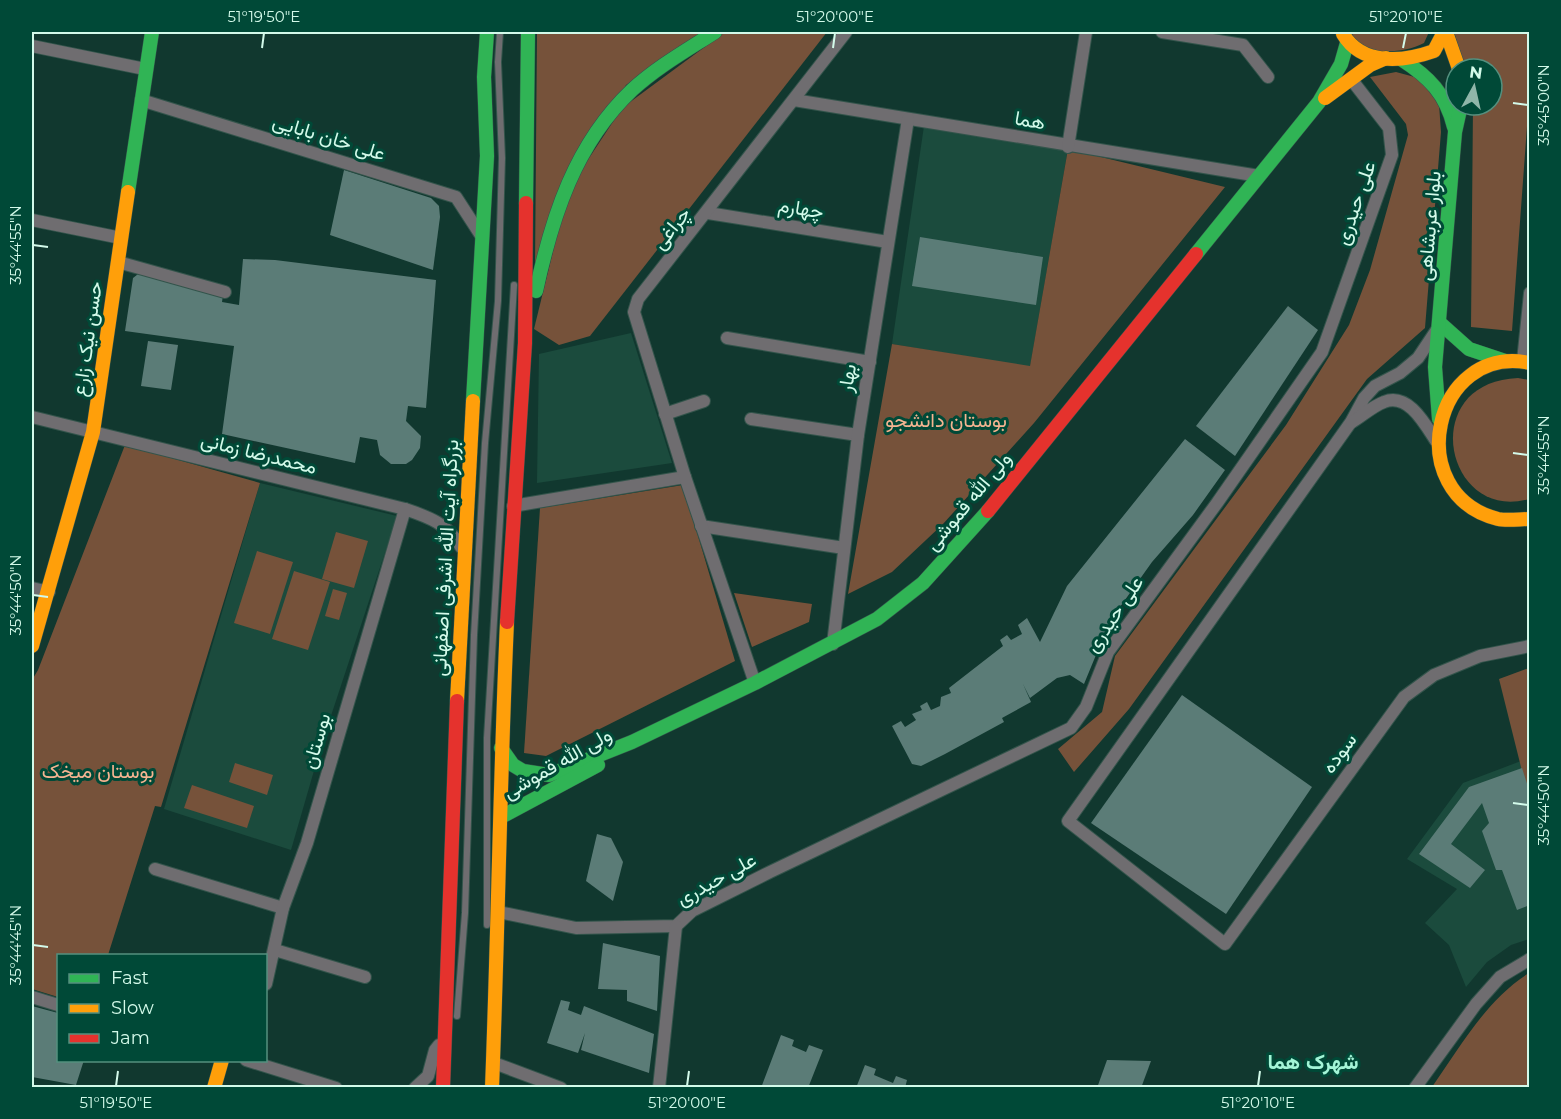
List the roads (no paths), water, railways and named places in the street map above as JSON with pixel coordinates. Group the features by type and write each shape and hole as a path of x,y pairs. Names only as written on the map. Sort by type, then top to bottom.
{"main road":[{"name":"حسن نیک زارع","path":"32,646 93,432 152,32"},
{"path":"492,1088 499,912 501,748 513,506 525,342 528,32"},
{"path":"525,342 540,267 558,202 584,149 623,99 715,32"},
{"path":"1345,37 1357,52 1386,58 1401,58 1434,51 1445,32"},
{"path":"1445,32 1454,57"},
{"name":"بزرگراه آیت الله اشرفی اصفهانی","path":"443,1088 451,1033 452,801 463,551 488,156 484,77 485,35"},
{"path":"1319,102 1341,64 1345,37"},
{"path":"1319,102 1370,65 1386,58"},
{"name":"بلوار عربشاهی","path":"1401,58 1427,75 1441,91 1450,106 1455,132"},
{"name":"ولی الله قموشی","path":"501,748 513,765 523,771 549,775 632,742 833,644 877,619 923,583 975,526 1319,102"},
{"name":"بلوار عربشاهی","path":"1439,419 1435,367 1441,324 1455,132 1458,117"},
{"path":"1441,324 1468,349 1507,361 1526,362"},
{"path":"1507,361 1484,367 1464,380 1449,398 1439,419 1436,441 1439,462 1448,483 1461,500 1477,511 1530,534"},
{"path":"1494,518 1519,521 1530,519"},
{"name":"ولی الله قموشی","path":"501,818 589,771 632,742"},
{"path":"214,1088 221,1062"}],"street":[{"name":"چراغی","path":"755,683 684,477 634,312 639,299 708,213 846,32"},
{"path":"1068,147 1086,32"},
{"path":"1162,32 1243,45 1268,77"},
{"path":"32,46 145,69"},
{"name":"علی حیدری","path":"499,912 576,928 676,926 692,911 740,886 1071,728 1086,707 1108,652 1322,352 1392,155 1389,128 1351,79"},
{"name":"علی خان بابایی","path":"141,100 456,197 484,239"},
{"name":"هما","path":"794,100 1068,147 1259,176"},
{"name":"بهار","path":"833,644 858,435 908,119"},
{"name":"چهارم","path":"708,213 888,242"},
{"path":"32,220 121,238"},
{"path":"118,262 225,292"},
{"path":"1526,362 1530,293"},
{"path":"1351,422 1364,398 1375,386 1400,373 1418,358 1441,324"},
{"path":"727,338 870,362"},
{"path":"1351,422 1381,403 1390,400 1400,402 1418,414 1436,441"},
{"path":"665,414 704,401"},
{"name":"محمدرضا زمانی","path":"32,417 405,509 435,520 452,532 463,551"},
{"path":"751,419 858,435"},
{"name":"سوده","path":"1351,422 1068,821 1225,944 1404,697 1434,675 1480,656 1530,646"},
{"path":"513,506 684,477"},
{"name":"بوستان","path":"267,980 283,908 307,843 405,509"},
{"path":"701,526 844,548"},
{"path":"32,588 49,592"},
{"path":"155,869 283,908"},
{"path":"659,1088 676,926"},
{"path":"275,950 365,977"},
{"path":"1415,1088 1476,1004 1500,977 1530,959"},
{"path":"32,997 57,1005"},
{"path":"415,1088 428,1076 435,1050 451,1033"},
{"path":"252,1062 336,1088"},
{"path":"494,1063 561,1088"}],"lane":[{"path":"451,1033 465,913 474,635 485,442 498,302 502,158 498,62 500,32"},
{"path":"518,152 518,186"},
{"path":"488,936 487,738 515,277"},
{"path":"488,971 488,1088"},
{"path":"449,1088 452,1075"}],"district":[{"name":"شهرک هما","path":"1313,1062"}],"park label":[{"name":"بوستان دانشجو","path":"946,420"},
{"name":"بوستان میخک","path":"98,771"}]}
